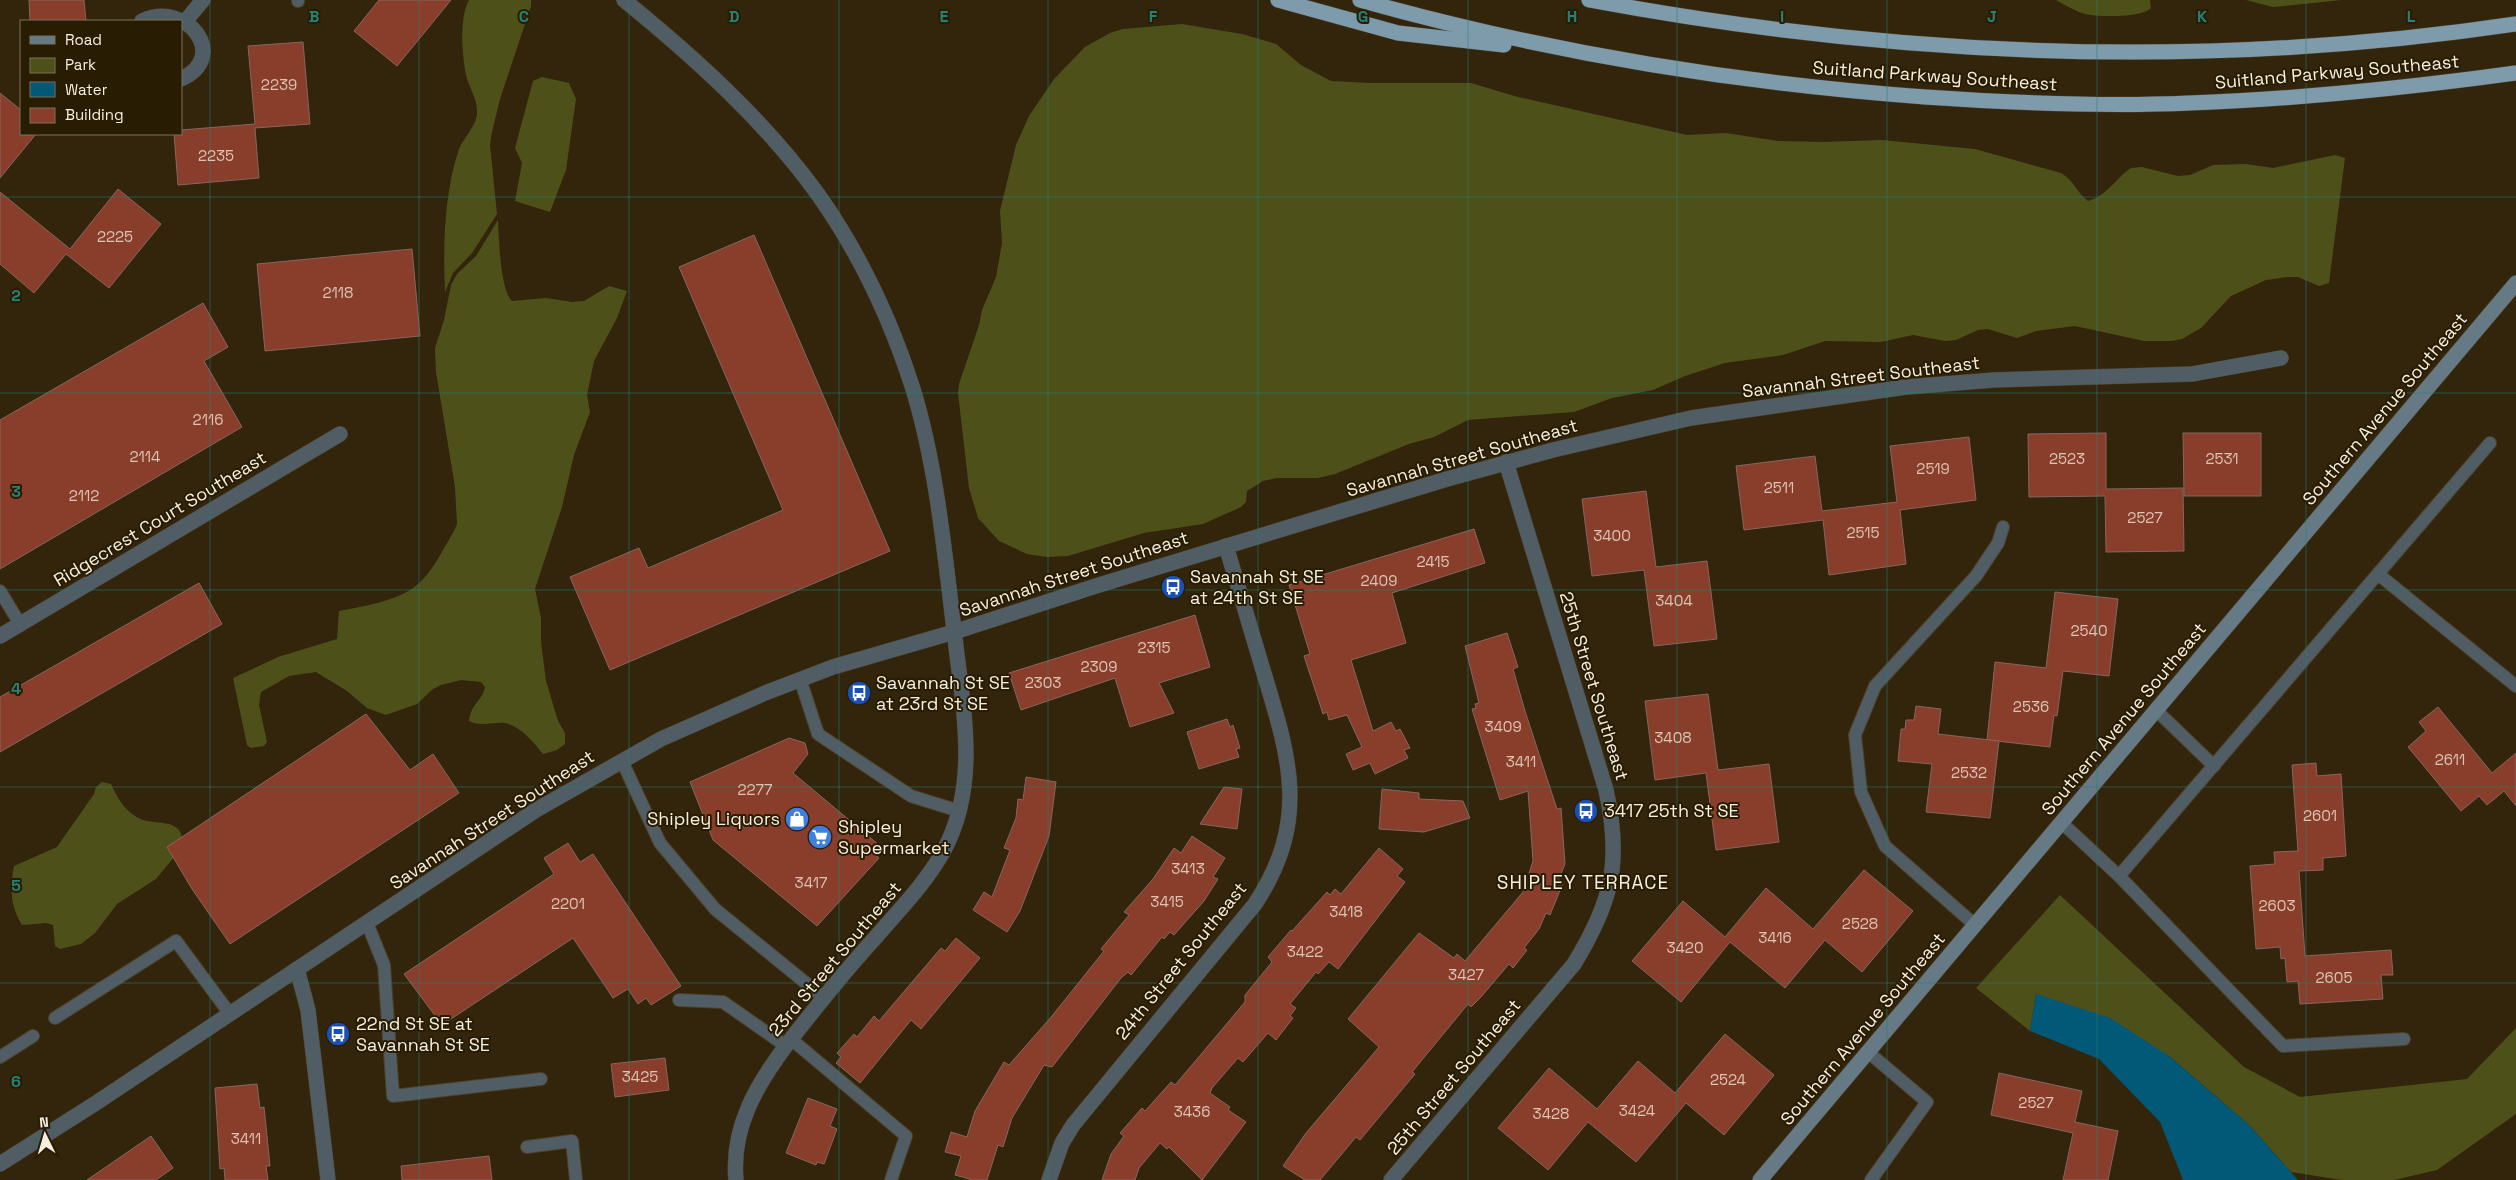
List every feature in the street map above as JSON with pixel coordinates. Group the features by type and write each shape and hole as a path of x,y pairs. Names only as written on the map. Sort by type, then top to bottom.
{"highway":[{"path":"1278,0 1398,33 1586,54"},
{"name":"Suitland Parkway Southeast","path":"1360,0 1452,24 1586,54 1658,67 1859,92 2051,103 2187,103 2315,97 2429,85 2516,73"},
{"name":"Suitland Parkway Southeast","path":"1589,0 1682,17 1800,33 1865,40 2039,51 2155,52 2275,48 2451,33 2516,24"}],"main road":[{"name":"Southern Avenue Southeast","path":"1760,1180 2516,282"}],"street":[{"path":"188,18 203,0"},
{"name":"23rd Street Southeast","path":"624,0 720,84 772,138 816,192 864,272 900,353 923,429 946,563 966,753 965,781 959,811 945,848 924,881 823,997 762,1079 744,1118 736,1152 736,1180"},
{"path":"144,20 158,12 170,10 188,18 198,27 203,49 200,60 194,69 182,77"},
{"name":"Savannah Street Southeast","path":"0,1164 230,1014 536,810 661,739 765,693 833,667 954,632 1226,546 1506,462 1691,418 1865,393 1994,380 2192,374 2281,358"},
{"name":"Ridgecrest Court Southeast","path":"0,636 340,434"},
{"name":"25th Street Southeast","path":"1391,1180 1574,964 1600,919 1612,866 1614,831 1606,790 1506,462"},
{"name":"24th Street Southeast","path":"1050,1180 1062,1144 1078,1119 1254,904 1274,870 1283,845 1290,791 1285,742 1226,546"},
{"path":"298,969 308,1010 328,1180"}],"lane":[{"path":"2119,876 2490,443"},
{"path":"1975,926 1885,846 1861,792 1856,735 1875,686 1976,576 1998,544 2003,527"},
{"path":"2378,574 2516,686"},
{"path":"0,591 20,624"},
{"path":"800,680 818,734 911,796 959,811"},
{"path":"2156,710 2214,766"},
{"path":"622,761 660,842 715,909 823,997"},
{"path":"2061,822 2119,876 2283,1046 2404,1039"},
{"path":"367,923 384,965 393,1096 541,1079"},
{"path":"55,1018 176,941 230,1014"},
{"path":"678,1000 723,1002 789,1043 906,1136 891,1180"},
{"path":"0,1057 33,1036"},
{"path":"1868,1052 1927,1102 1871,1180"},
{"path":"528,1147 572,1141 576,1180"}],"green space":[{"path":"469,0 531,0 531,6 500,99 492,132 490,145 497,214 472,253 453,273 445,292 444,257 447,204 453,169 458,152 477,116 476,102 466,75 463,57 464,17"},
{"path":"2056,0 2150,0 2151,8 2139,14 2100,16 2081,13"},
{"path":"2246,0 2342,0 2273,7"},
{"path":"1182,24 1242,34 1276,44 1301,65 1331,81 1471,83 1518,97 1687,135 1726,133 1778,141 1882,140 1975,149 2061,173 2069,179 2088,201 2101,195 2131,168 2142,167 2178,176 2190,175 2213,165 2246,164 2273,168 2335,155 2345,158 2329,283 2319,286 2298,277 2266,280 2231,296 2201,328 2182,339 2171,341 2144,341 2075,326 2036,331 2017,338 1988,329 1978,330 1956,340 1945,341 1913,335 1881,342 1825,341 1783,355 1725,363 1685,376 1653,390 1612,398 1574,412 1468,420 1434,437 1409,444 1335,474 1318,478 1277,478 1263,481 1247,491 1246,502 1241,507 1203,524 1144,533 1068,556 1047,557 1027,554 999,541 978,518 969,488 958,393 959,384 979,325 982,310 996,277 1002,243 1000,211 1016,145 1029,116 1054,79 1085,47 1110,33 1123,29"},
{"path":"542,77 569,83 576,99 566,170 550,212 515,201 522,163 515,148 533,81"},
{"path":"498,220 503,275 508,295 512,301 546,298 572,302 584,301 609,286 627,291 617,318 594,361 587,395 590,412 574,455 562,507 535,589 541,618 541,642 546,681 558,721 565,733 565,744 557,750 543,754 527,735 511,725 505,723 478,724 469,721 472,710 484,692 485,687 481,682 461,680 441,685 433,689 417,704 386,715 367,708 347,691 316,672 289,676 261,692 259,705 267,742 264,746 251,748 247,745 233,678 278,657 337,639 339,611 388,600 406,593 425,577 454,531 457,524 455,487 436,372 435,348 444,320 451,285 457,274 476,256"},
{"path":"102,782 111,784 121,802 135,816 150,822 166,823 178,829 182,835 184,845 156,879 117,904 95,933 81,944 60,949 55,946 53,925 46,923 22,925 18,918 12,897 14,866 57,847 94,794 96,787"},
{"path":"2060,895 2244,1067 2300,1097 2467,1079 2516,1028 2516,1114 2437,1170 2394,1180 2342,1180 2291,1172 2249,1125 2169,1056 2036,994 2030,1031 1976,988"}],"water":[{"path":"2036,994 2110,1018 2169,1056 2249,1125 2298,1180 2183,1180 2160,1122 2099,1059 2030,1031"}],"building":[{"path":"29,0 84,0 86,20 30,20"},
{"path":"379,0 451,0 397,66 354,31"},
{"path":"303,42 310,124 255,128 259,178 178,185 174,135 182,135 182,130 255,124 248,46"},
{"path":"0,93 20,109 20,135 35,135 0,178"},
{"path":"118,189 161,224 109,288 66,254 34,293 0,264 0,192 70,249"},
{"path":"754,235 890,551 610,670 570,577 639,548 648,568 783,510 679,267"},
{"path":"412,249 420,336 265,351 257,264"},
{"path":"203,303 228,347 204,361 242,427 0,569 0,420"},
{"path":"2106,433 2106,489 2183,488 2184,551 2106,552 2105,496 2029,497 2028,434"},
{"path":"2183,433 2261,433 2261,496 2184,496"},
{"path":"1969,437 1976,500 1900,510 1906,564 1829,575 1823,520 1744,530 1736,466 1815,456 1822,511 1897,502 1890,446"},
{"path":"1646,491 1656,567 1707,561 1717,639 1654,646 1644,570 1592,576 1582,499"},
{"path":"1474,529 1485,563 1392,593 1406,643 1351,660 1373,731 1391,722 1396,731 1400,729 1410,748 1404,750 1408,758 1375,774 1370,763 1353,770 1346,754 1362,747 1347,715 1329,720 1327,712 1323,714 1304,656 1310,654 1289,585"},
{"path":"199,583 222,624 0,752 0,697"},
{"path":"2055,592 2118,599 2109,676 2063,671 2057,716 2054,715 2050,747 1987,740 1995,662 2046,668"},
{"path":"1195,615 1210,667 1159,683 1174,713 1130,727 1115,678 1021,710 1009,673"},
{"path":"1507,633 1518,667 1513,669 1525,711 1557,809 1561,808 1565,864 1558,881 1563,883 1550,915 1546,913 1539,929 1524,948 1527,950 1513,968 1509,964 1471,1007 1468,1004 1412,1072 1415,1074 1360,1140 1356,1137 1320,1180 1305,1180 1283,1166 1306,1133 1379,1047 1348,1019 1419,933 1454,958 1457,954 1465,961 1523,892 1533,861 1528,791 1500,800 1472,709 1476,708 1475,704 1479,703 1465,646"},
{"path":"1708,694 1718,770 1769,764 1779,842 1716,850 1706,773 1655,780 1645,701"},
{"path":"1916,706 1941,709 1938,734 1999,741 1990,818 1926,812 1932,764 1898,761 1901,729 1905,729 1906,720 1914,720"},
{"path":"2438,707 2492,773 2516,753 2516,806 2504,791 2487,805 2479,796 2461,811 2408,747 2426,731 2419,722"},
{"path":"366,714 410,770 433,754 459,793 230,944 192,889 167,847"},
{"path":"1227,719 1230,727 1233,725 1240,748 1236,749 1239,757 1199,769 1187,732"},
{"path":"789,738 805,743 808,754 793,773 879,845 873,853 879,858 817,926 713,840 690,782"},
{"path":"2316,763 2317,776 2341,774 2346,856 2323,858 2323,870 2299,871 2305,956 2391,950 2393,975 2381,975 2383,999 2300,1004 2298,981 2287,982 2285,958 2281,959 2280,947 2256,949 2250,866 2275,864 2274,852 2298,851 2292,765"},
{"path":"1026,777 1056,782 1049,836 1020,911 1007,932 973,910 984,892 992,897 1010,850 1004,848 1016,818 1018,799 1023,800"},
{"path":"1224,787 1242,789 1237,829 1200,824"},
{"path":"1382,789 1419,793 1419,799 1463,801 1470,818 1424,832 1379,829"},
{"path":"1192,836 1225,858 1213,877 1218,879 1204,901 1174,935 1170,932 1164,939 1162,937 1131,975 1128,972 1121,978 1052,1067 1044,1065 1012,1118 1003,1147 998,1145 987,1180 973,1180 955,1175 961,1156 945,1152 951,1132 967,1137 975,1111 1004,1062 1009,1065 1052,1016 1104,951 1101,949 1129,915 1124,912 1153,879 1174,848 1181,853"},
{"path":"568,843 580,862 593,854 681,986 651,1005 646,998 638,1004 628,989 613,998 573,938 442,1025 404,974 554,874 544,858"},
{"path":"1379,848 1403,869 1397,876 1405,882 1338,969 1329,962 1318,974 1316,972 1290,1004 1296,1008 1290,1016 1293,1018 1276,1040 1268,1033 1243,1062 1238,1058 1212,1088 1210,1093 1230,1107 1228,1110 1246,1122 1202,1180 1169,1147 1167,1149 1160,1143 1139,1168 1135,1180 1102,1180 1111,1154 1124,1136 1120,1133 1142,1108 1145,1111 1171,1082 1175,1085 1203,1052 1245,1002 1245,995 1272,962 1268,957 1291,930 1327,892 1330,895 1335,889 1341,894"},
{"path":"1864,870 1913,911 1862,972 1825,940 1785,988 1730,942 1681,1002 1632,961 1683,901 1725,937 1766,888 1813,929"},
{"path":"956,938 980,958 921,1029 911,1020 860,1083 836,1063 841,1057 837,1053 854,1034 857,1037 874,1016 879,1021 941,948 945,951"},
{"path":"1725,1034 1774,1075 1724,1135 1686,1103 1636,1162 1588,1122 1548,1170 1498,1128 1549,1068 1597,1109 1638,1061 1675,1093"},
{"path":"665,1058 669,1090 615,1097 611,1064"},
{"path":"1999,1073 2082,1091 2075,1122 2118,1131 2108,1180 2063,1180 2073,1133 1991,1115"},
{"path":"257,1084 260,1108 264,1107 270,1166 266,1166 268,1180 225,1180 224,1168 220,1169 215,1088"},
{"path":"808,1098 837,1109 830,1126 837,1129 824,1164 817,1162 816,1165 786,1153"},
{"path":"151,1136 173,1168 156,1180 87,1180"},
{"path":"489,1156 492,1180 402,1180 401,1166"}],"place":[{"name":"Savannah St SE at 24th St SE","path":"1173,587"},
{"name":"Savannah St SE at 23rd St SE","path":"859,693"},
{"name":"3417 25th St SE","path":"1586,811"},
{"name":"Shipley Liquors","path":"797,819"},
{"name":"Shipley Supermarket","path":"820,837"},
{"name":"22nd St SE at Savannah St SE","path":"338,1034"}],"district":[{"name":"SHIPLEY TERRACE","path":"1583,882"}]}
